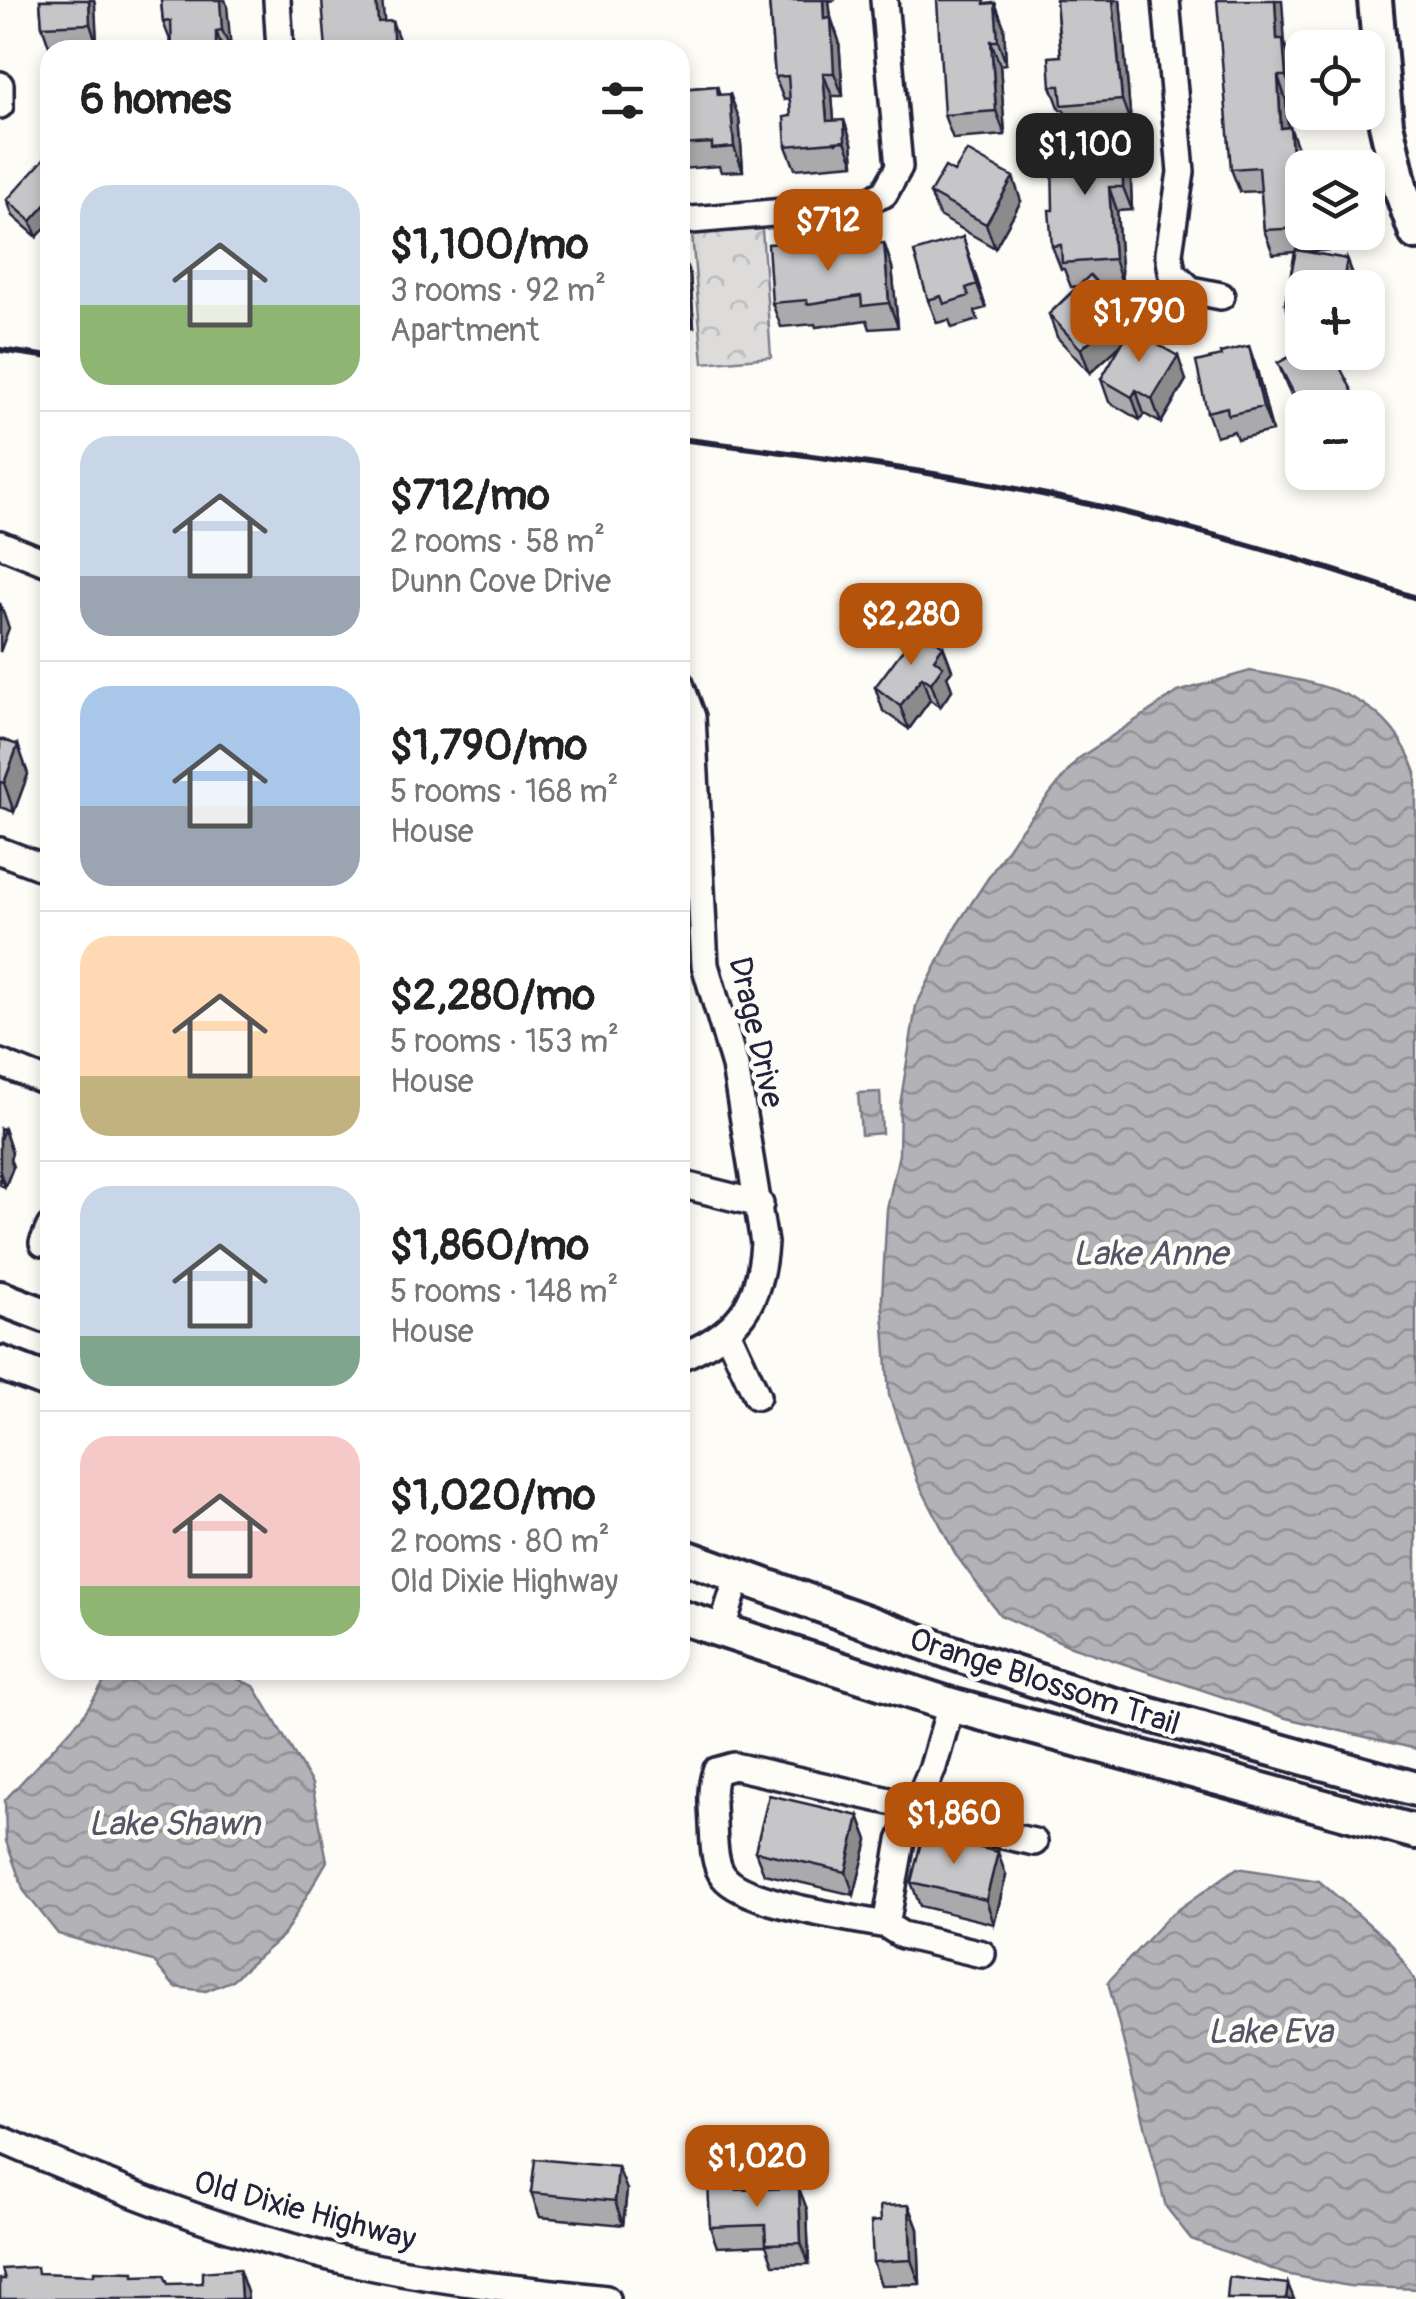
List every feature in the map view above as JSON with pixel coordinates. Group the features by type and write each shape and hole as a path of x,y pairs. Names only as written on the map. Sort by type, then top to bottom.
{"main road":[{"path":"1375,0 1386,124 1401,190 1416,233"},
{"path":"0,1298 40,1312"},
{"path":"0,1364 40,1378"},
{"name":"Orange Blossom Trail","path":"690,1559 953,1654 1090,1698 1416,1789"},
{"name":"Orange Blossom Trail","path":"690,1621 951,1705 1416,1832"}],"street":[{"path":"277,0 279,40"},
{"path":"690,220 856,206 884,194 899,167 884,0"},
{"path":"1166,0 1181,172 1169,253 1172,272 1191,290 1221,296"},
{"path":"0,85 0,105"},
{"path":"0,544 40,560"},
{"name":"Drage Drive","path":"690,712 690,798"},
{"name":"Drage Drive","path":"690,847 707,976 735,1066 764,1243 762,1269 747,1308 727,1332 690,1352"},
{"path":"0,851 40,866"},
{"path":"0,1063 40,1080"},
{"path":"690,1186 760,1204"},
{"path":"727,1332 758,1396"},
{"path":"721,1632 738,1577"},
{"path":"886,1925 901,1842 933,1766 951,1705"},
{"path":"982,1954 902,1935 886,1925 768,1901 727,1881 717,1860 711,1786 716,1771 734,1766 916,1808 939,1821 1034,1842"},
{"name":"Old Dixie Highway","path":"0,2139 165,2206 316,2254 450,2280 606,2299"}],"green space":[{"path":"762,229 771,357 703,363 692,234"}],"water":[{"name":"Lake Anne","path":"1250,671 1327,688 1371,709 1404,746 1416,773 1416,1749 1286,1718 1068,1645 1000,1615 956,1555 918,1482 889,1395 882,1298 887,1209 899,1154 900,1105 916,1006 957,925 1016,836 1078,759 1178,692"},
{"path":"880,1092 882,1133 861,1135 858,1093"},
{"name":"Lake Shawn","path":"106,1680 240,1680 254,1686 312,1784 327,1861 284,1935 231,1981 206,1991 175,1987 153,1961 58,1934 24,1891 6,1841 5,1800 82,1717"},
{"name":"Lake Eva","path":"1237,1868 1319,1881 1391,1943 1416,1982 1416,2289 1349,2286 1285,2274 1191,2239 1166,2207 1108,1982 1168,1917"}],"building":[{"path":"40,0 89,0 90,24 42,26"},
{"path":"161,0 220,0 222,30 216,31 216,40 172,40 171,21 163,22"},
{"path":"322,0 376,0 378,22 392,21 393,40 325,40"},
{"path":"769,0 823,0 824,19 831,18 834,73 823,73 827,121 844,120 845,141 786,146 784,117 791,116 788,76 775,77"},
{"path":"937,0 995,3 998,41 991,41 996,111 944,115"},
{"path":"1056,0 1113,0 1122,100 1062,105 1060,86 1051,86 1049,57 1061,56"},
{"path":"1217,0 1275,0 1277,39 1283,39 1285,64 1285,76 1278,76 1281,128 1290,130 1292,150 1285,150 1285,229 1264,230 1259,167 1231,169"},
{"path":"717,86 718,95 730,94 734,147 712,149 712,143 690,144 690,88"},
{"path":"1122,137 1123,187 1109,187 1114,259 1062,263 1061,245 1052,246 1049,210 1053,210 1052,159 1061,158 1061,139"},
{"path":"967,151 1013,177 986,224 930,193 945,167 954,172"},
{"path":"40,164 40,211 31,221 7,200"},
{"path":"963,237 977,284 966,288 969,296 944,304 941,296 928,300 914,252"},
{"path":"797,242 798,251 884,243 889,303 862,306 861,296 807,304 807,300 772,303 768,244"},
{"path":"1296,250 1347,259 1345,270 1292,270"},
{"path":"1090,275 1123,311 1081,349 1049,314"},
{"path":"1132,326 1178,356 1152,399 1136,390 1132,397 1101,379"},
{"path":"1249,346 1263,407 1228,415 1227,407 1207,412 1196,362"},
{"path":"1285,359 1285,370 1341,370 1352,390 1292,390 1278,363"},
{"path":"919,628 943,646 934,659 943,666 931,683 922,677 900,706 875,687"},
{"path":"0,739 18,745 4,783 0,782"},
{"path":"769,1795 859,1816 846,1872 755,1851"},
{"path":"923,1834 998,1852 986,1900 911,1882"},
{"path":"535,2159 618,2167 615,2201 531,2193"},
{"path":"735,2179 736,2190 799,2188 801,2243 766,2244 765,2225 710,2227 708,2180"},
{"path":"909,2205 911,2260 873,2262 871,2222 881,2221 880,2206"},
{"path":"37,2267 38,2273 164,2275 168,2284 202,2283 202,2272 239,2269 241,2299 0,2299 0,2279 5,2279 2,2269"},
{"path":"1229,2277 1288,2284 1286,2299 1227,2299"}],"railway":[{"path":"0,350 40,356"},
{"path":"690,440 892,467 1048,495 1295,558 1416,598"}]}
